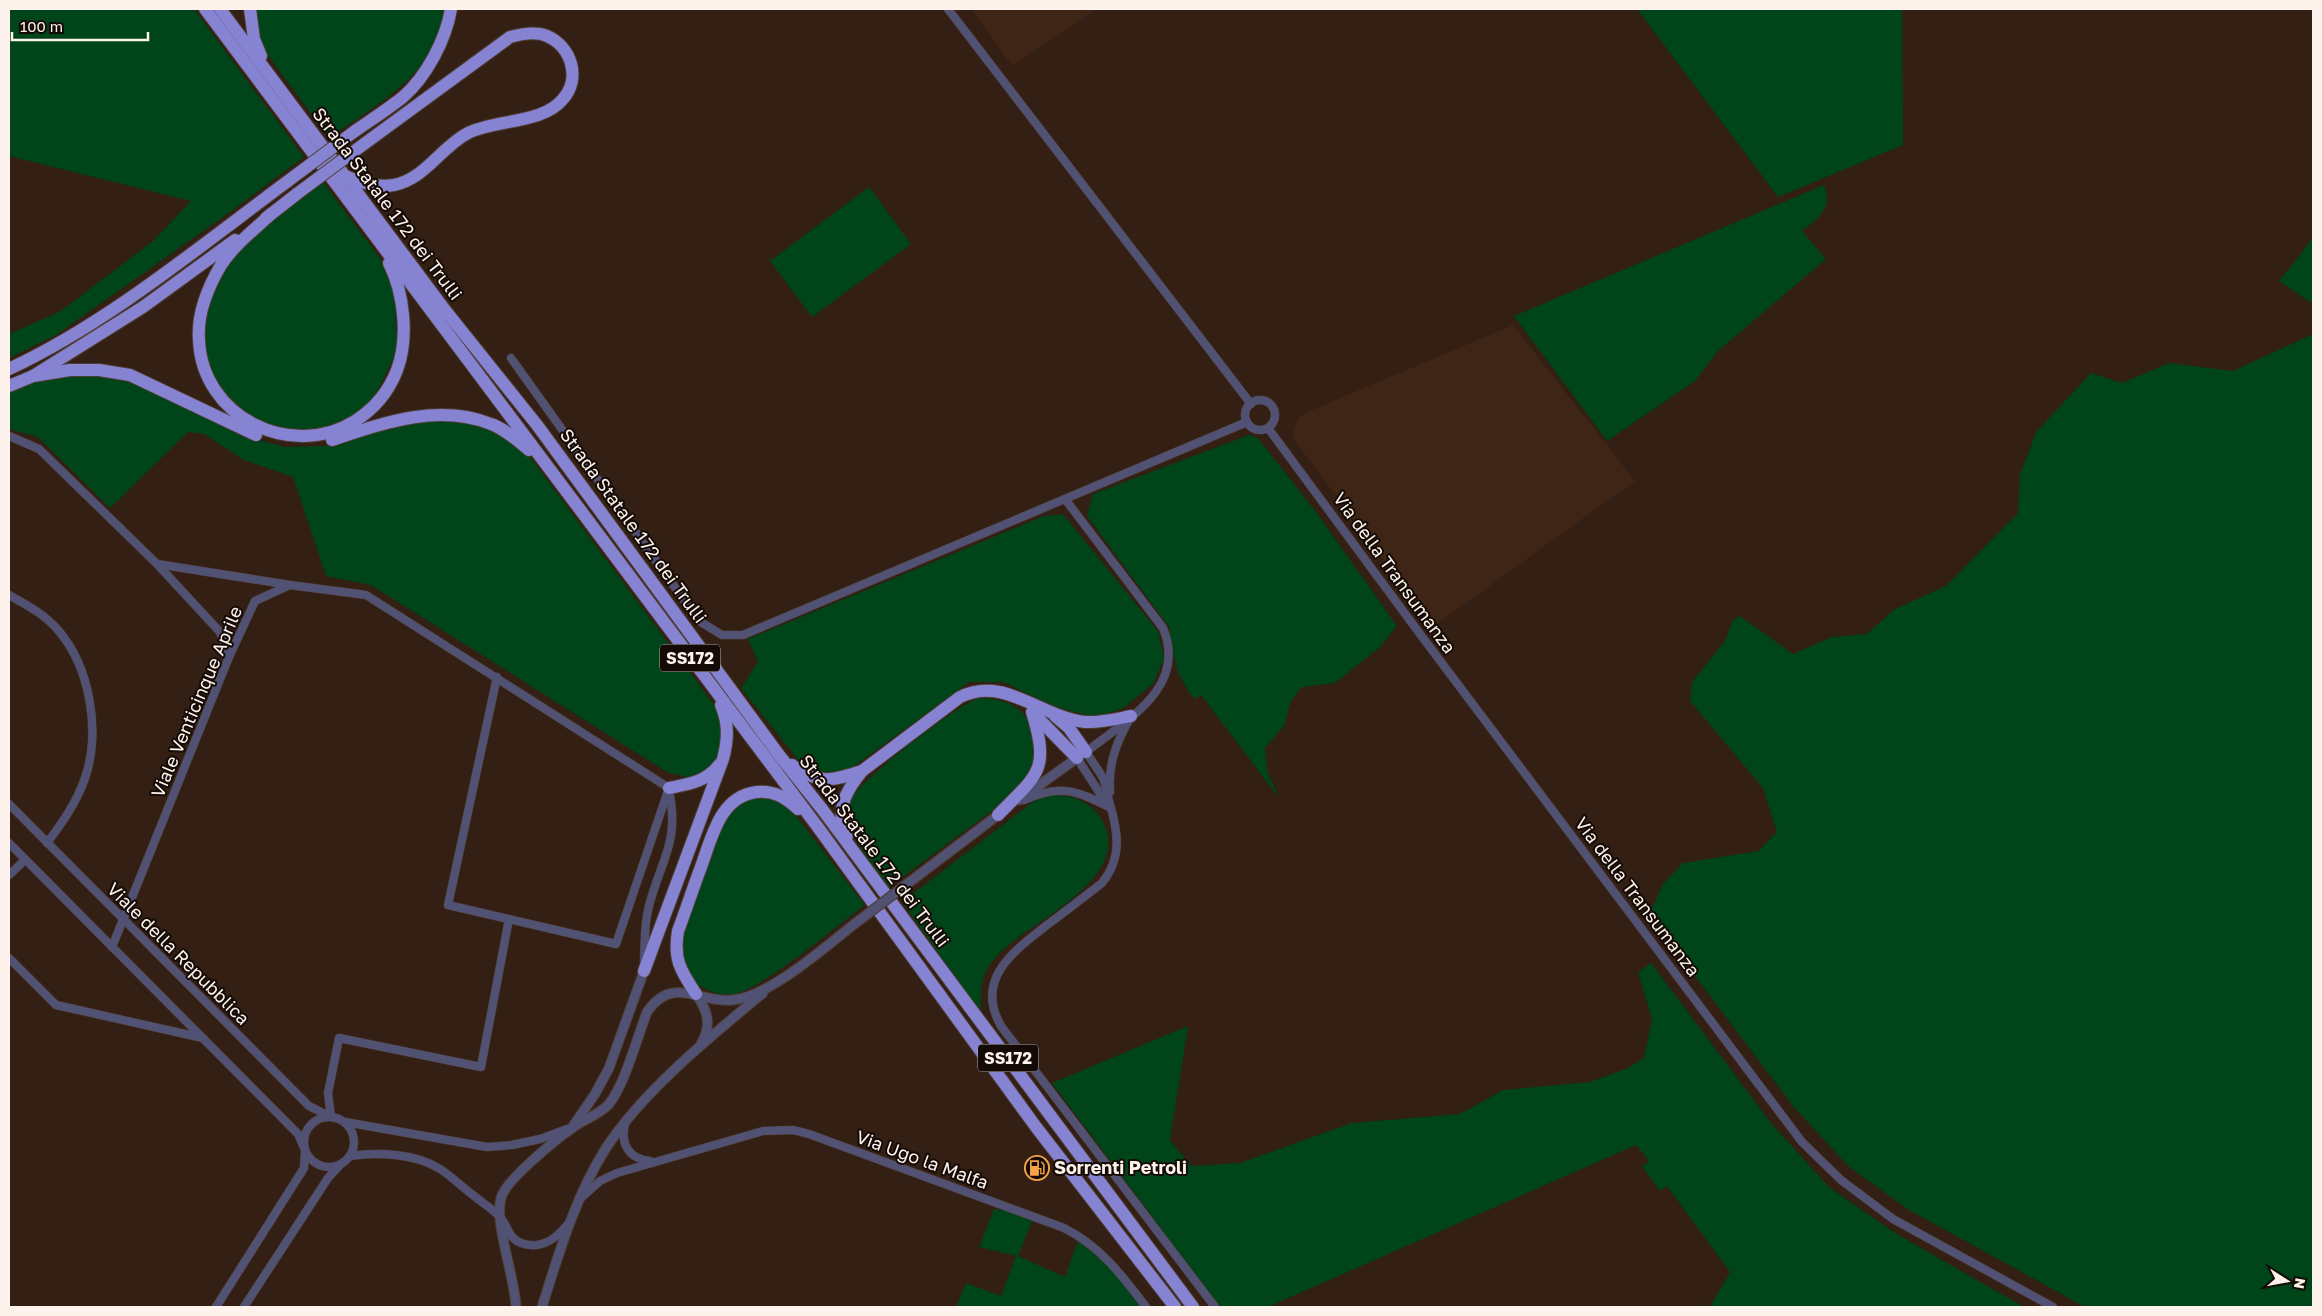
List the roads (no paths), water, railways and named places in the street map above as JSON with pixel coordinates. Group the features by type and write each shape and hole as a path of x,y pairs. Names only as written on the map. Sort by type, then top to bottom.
{"highway":[{"name":"Strada Statale 172 dei Trulli","path":"205,9 817,826 1036,1127 1175,1307"},
{"name":"Strada Statale 172 dei Trulli","path":"220,9 445,310 537,425 779,755 854,852 1193,1307"},
{"path":"250,9 254,39 280,89"},
{"path":"9,369 81,329 122,301 404,96 419,79 436,52 446,31 451,9"},
{"path":"9,386 33,376 143,307 272,214 510,37 525,33 547,36 563,48 572,65 572,83 564,99 551,110 470,132 452,143 412,179 380,186 343,175"},
{"path":"272,214 234,249 212,281 200,319 198,340 204,369 211,384 226,405 235,414 255,427 279,435 292,437 321,435 349,425 375,405 394,378 403,346 400,299 392,269 375,236"},
{"path":"33,376 70,370 99,370 130,375 258,436 290,445 324,442 391,421 427,414 460,416 492,424 543,462"},
{"path":"854,852 840,814 846,794 862,771 960,697 970,692 987,689 997,690 1053,714 1085,722 1104,722 1131,716"},
{"path":"644,971 723,759 728,735 727,724 715,692"},
{"path":"1020,699 1081,755"},
{"path":"998,815 1033,779 1037,771 1042,751 1041,740 1032,712"},
{"path":"1053,714 1069,728 1081,755"},
{"path":"779,755 803,773 824,780 838,779 862,771"},
{"path":"669,788 704,780 712,774 723,759"},
{"path":"696,994 680,970 675,947 690,896 716,825 723,813 742,796 756,792 770,792 787,799 817,826"}],"street":[{"path":"948,9 1251,404"},
{"path":"511,358 699,621 722,635 743,635 1246,422"},
{"path":"1262,400 1272,406 1275,418 1268,428 1256,430 1246,422 1246,412 1251,404 1262,400"},
{"name":"Via della Transumanza","path":"1268,428 1420,634 1802,1142 1841,1180 1893,1219 2053,1307"},
{"path":"9,436 39,449 157,564 220,632 229,657"},
{"path":"693,1053 775,984 1011,805 1081,755 1131,716 1155,694 1163,682 1171,653 1168,640 1155,617 1065,499"},
{"path":"157,564 366,595 669,788"},
{"name":"Viale Venticinque Aprile","path":"112,947 229,657 255,601 290,585"},
{"path":"9,595 43,616 58,630 74,653 88,695 92,735 86,777 66,817 47,843"},
{"path":"497,677 448,905 616,944 669,788"},
{"path":"1111,808 1111,765 1120,736 1131,716"},
{"path":"1081,755 1103,779 1111,808 1118,848 1115,863 1102,883 1016,948 996,975 992,992 992,1006 1001,1026 1215,1307"},
{"path":"516,1307 500,1217 500,1198 506,1186 572,1128 595,1094 609,1068 644,971 645,923 649,905 670,848 673,823 669,788"},
{"path":"1011,805 1039,793 1058,789 1078,792 1111,808"},
{"name":"Viale della Repubblica","path":"9,804 309,1106 331,1117"},
{"path":"9,843 298,1134 306,1150 316,1163 332,1167 341,1164"},
{"path":"9,876 25,860"},
{"path":"331,1117 328,1093 338,1038 481,1067 509,920"},
{"path":"9,958 56,1005 203,1038"},
{"path":"216,1307 304,1168 306,1134 310,1126 323,1118 331,1117 345,1122 487,1147 531,1141 572,1128 600,1113 610,1102 619,1086 647,1012 652,1004 661,997 670,993 696,994 711,998 734,1000 775,984"},
{"path":"542,1307 570,1222 606,1149 625,1124 701,1044 708,1027 707,1013 696,994"},
{"path":"244,1307 328,1178 350,1156 353,1150 353,1135 345,1122"},
{"name":"Via Ugo la Malfa","path":"625,1124 623,1137 629,1152 643,1160 657,1160"},
{"name":"Via Ugo la Malfa","path":"580,1200 607,1176 762,1131 793,1130 809,1134 1064,1228 1083,1238 1118,1270 1146,1307"},
{"path":"350,1156 374,1153 420,1160 430,1164 440,1169 500,1217 513,1239 529,1245 545,1243 554,1239 570,1222"}],"place":[{"name":"Sorrenti Petroli","path":"1037,1168"}]}
